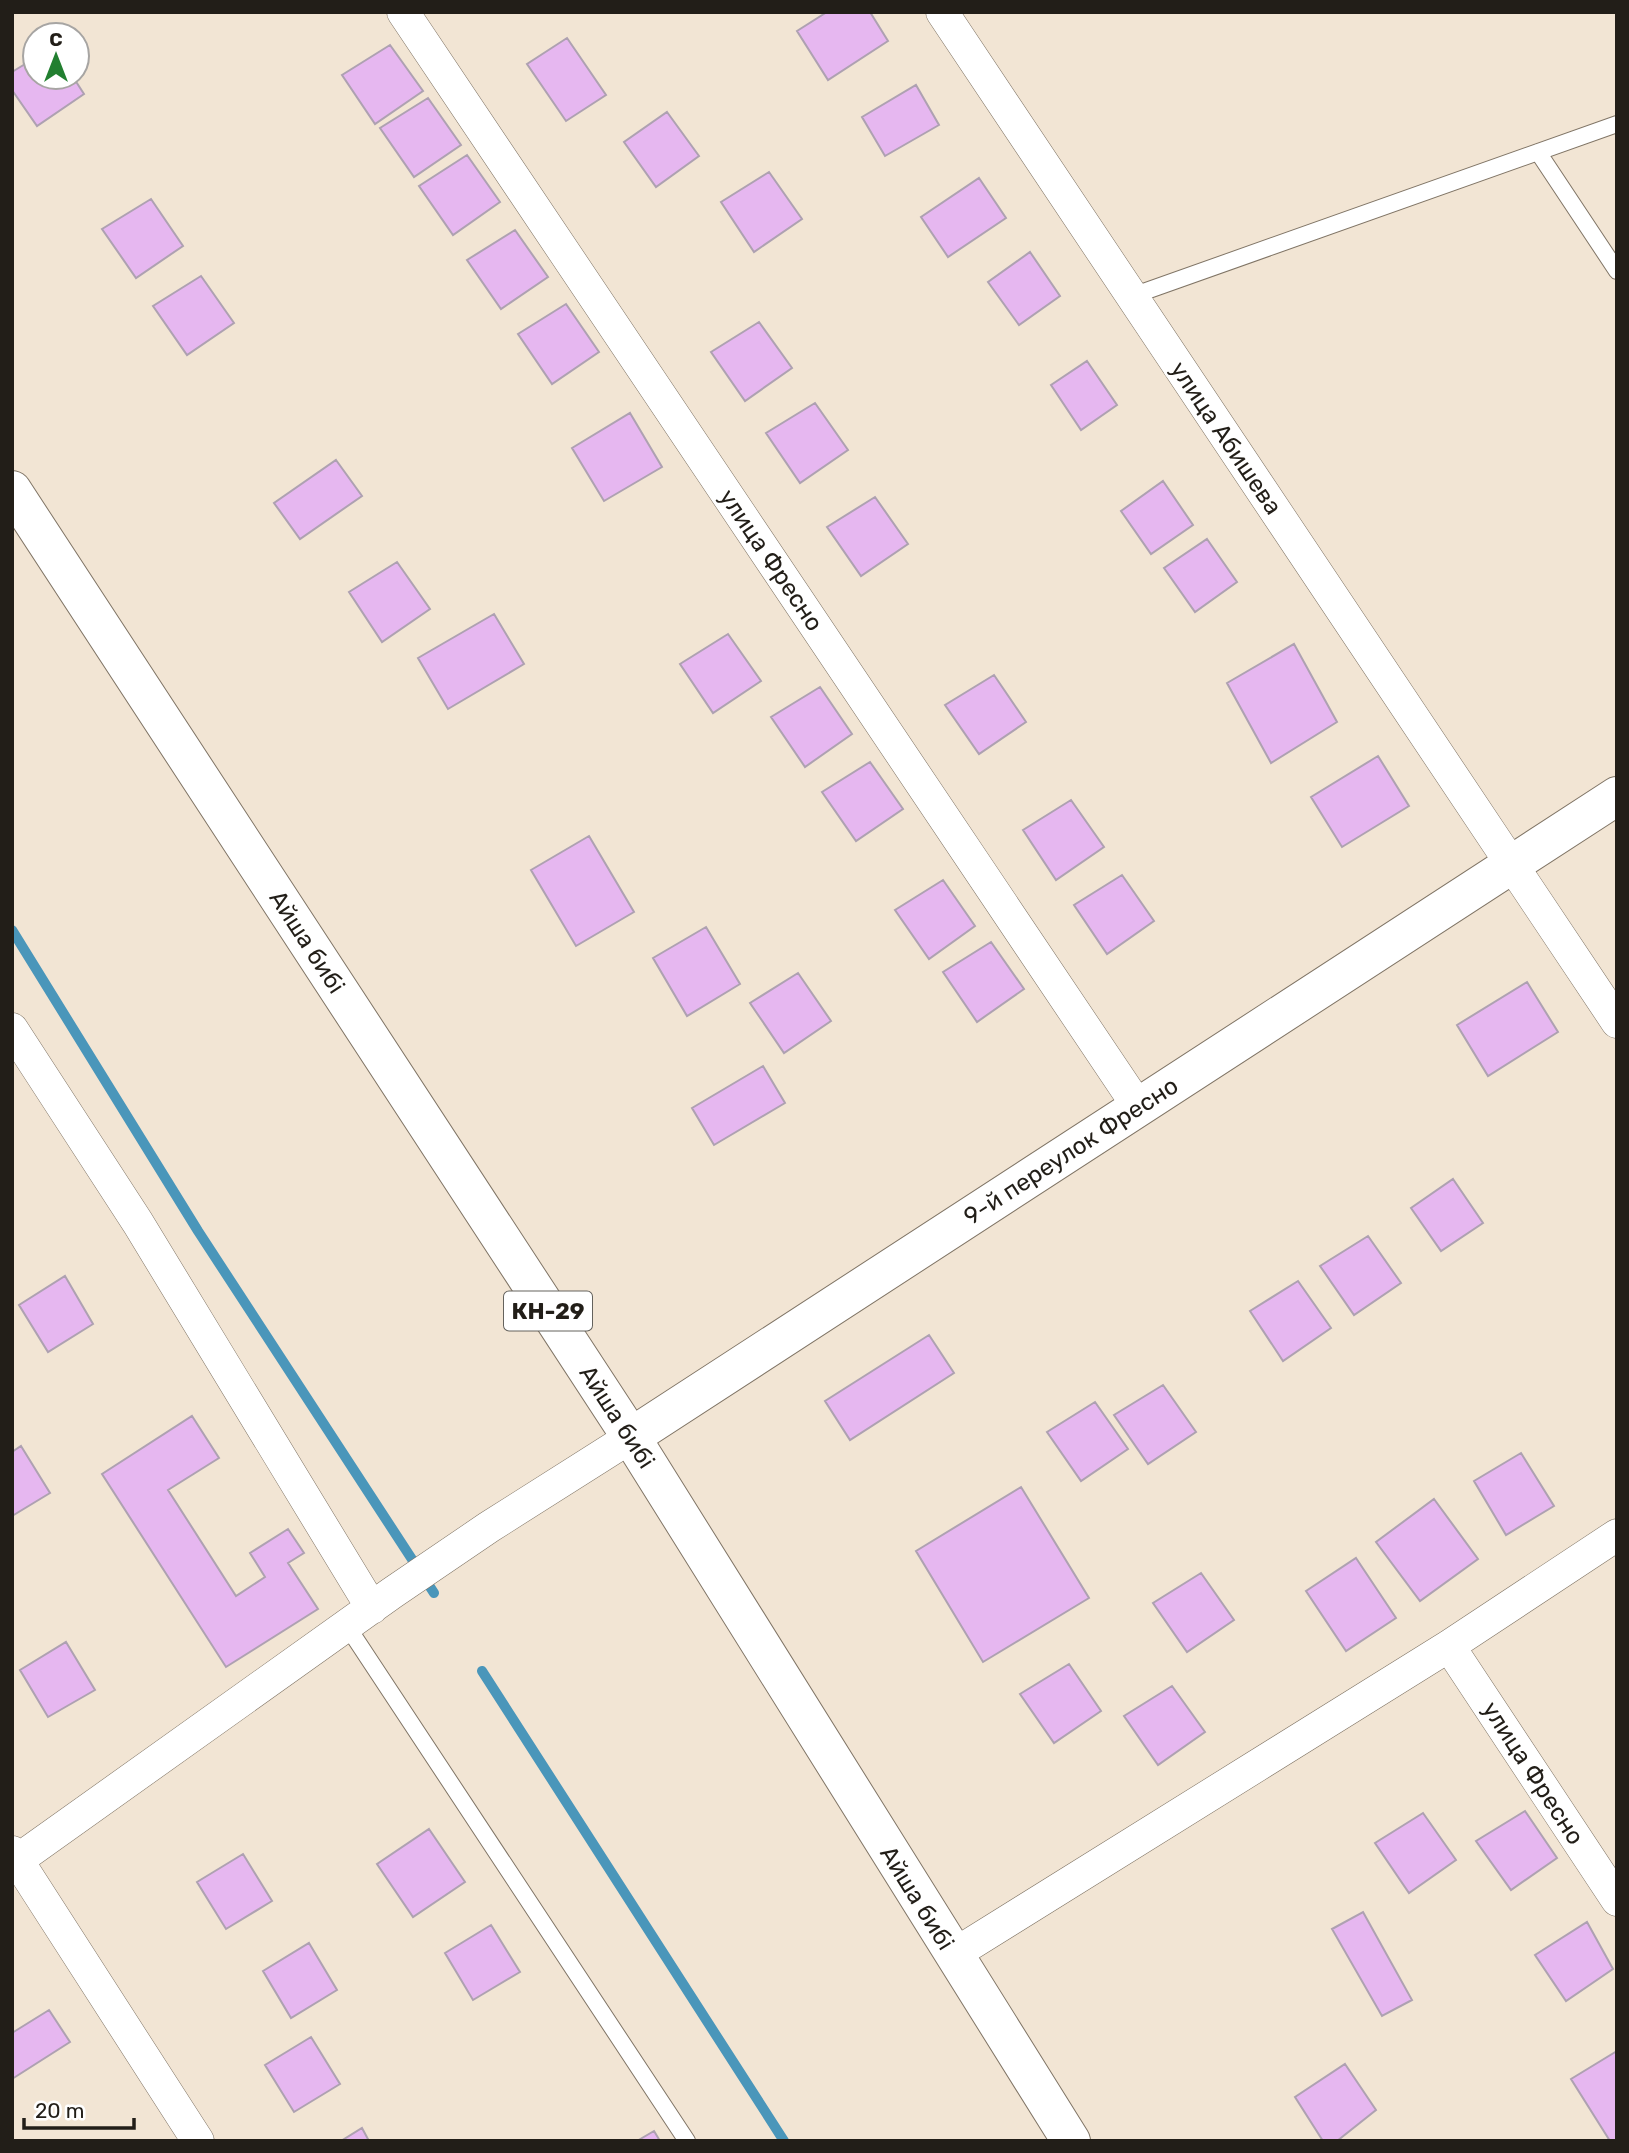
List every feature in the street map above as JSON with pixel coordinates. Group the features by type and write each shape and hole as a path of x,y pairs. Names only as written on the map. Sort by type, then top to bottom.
{"main road":[{"name":"Айша бибі","path":"12,489 631,1437 1071,2141"},
{"name":"9-й переулок Фресно","path":"631,1437 1617,796"}],"street":[{"name":"улица Фресно","path":"402,12 1139,1108"},
{"name":"улица Абишева","path":"942,12 1617,1023"},
{"path":"12,1029 138,1223 370,1609"},
{"path":"198,2141 14,1859 489,1527 631,1437"},
{"path":"953,1955 1449,1646 1617,1535"},
{"name":"улица Фресно","path":"1449,1646 1617,1900"}],"lane":[{"path":"1132,296 1617,124"},
{"path":"1538,152 1617,271"},
{"path":"370,1609 687,2141"}],"building":[{"path":"827,12 870,12 888,41 828,80 797,31"},
{"path":"567,38 606,95 566,121 527,64"},
{"path":"390,45 423,91 375,124 342,75"},
{"path":"21,67 21,91 82,91 84,94 37,126 12,90 12,72"},
{"path":"916,85 939,125 885,156 862,117"},
{"path":"428,98 461,145 414,177 380,128"},
{"path":"667,112 699,156 656,187 624,142"},
{"path":"467,155 500,202 453,235 419,186"},
{"path":"769,172 802,219 754,252 721,202"},
{"path":"979,178 1006,218 948,257 921,217"},
{"path":"151,199 183,246 136,278 102,229"},
{"path":"515,230 548,277 501,309 467,260"},
{"path":"1030,252 1060,296 1019,325 988,282"},
{"path":"201,276 234,323 187,355 153,306"},
{"path":"566,304 599,352 552,384 518,334"},
{"path":"759,322 792,368 745,401 711,352"},
{"path":"1087,361 1117,405 1081,430 1051,385"},
{"path":"815,403 848,450 800,483 766,433"},
{"path":"630,413 662,467 604,501 572,448"},
{"path":"336,460 362,496 300,539 274,503"},
{"path":"1163,481 1193,525 1151,554 1121,511"},
{"path":"875,497 908,544 861,576 827,527"},
{"path":"1207,539 1237,582 1195,612 1164,568"},
{"path":"397,562 430,609 382,642 349,592"},
{"path":"494,614 524,664 448,709 418,658"},
{"path":"728,634 761,681 713,713 680,664"},
{"path":"1294,644 1337,722 1271,763 1227,683"},
{"path":"994,675 1026,722 979,754 945,705"},
{"path":"820,687 852,734 805,767 771,717"},
{"path":"1378,756 1409,806 1342,847 1311,797"},
{"path":"870,762 903,809 856,841 822,792"},
{"path":"1071,800 1104,847 1056,880 1023,830"},
{"path":"589,836 634,912 576,946 531,870"},
{"path":"1122,875 1154,921 1107,954 1074,905"},
{"path":"943,880 975,926 929,959 895,910"},
{"path":"706,927 740,984 687,1016 653,958"},
{"path":"991,942 1024,989 977,1022 943,972"},
{"path":"798,973 831,1021 784,1053 750,1003"},
{"path":"1527,982 1558,1032 1488,1076 1457,1025"},
{"path":"763,1066 785,1103 714,1145 692,1108"},
{"path":"1453,1179 1483,1223 1441,1251 1411,1208"},
{"path":"1368,1236 1401,1283 1354,1315 1320,1266"},
{"path":"65,1276 93,1324 48,1352 19,1305"},
{"path":"1298,1281 1331,1328 1283,1361 1250,1311"},
{"path":"929,1335 954,1373 850,1440 825,1401"},
{"path":"1163,1385 1196,1432 1148,1464 1114,1415"},
{"path":"1095,1402 1128,1449 1081,1481 1047,1432"},
{"path":"192,1416 219,1458 168,1490 236,1596 265,1577 250,1553 288,1529 304,1553 288,1563 318,1609 226,1667 102,1474"},
{"path":"21,1446 50,1493 12,1516 12,1452"},
{"path":"1521,1453 1554,1506 1506,1535 1474,1481"},
{"path":"1021,1487 1089,1598 983,1662 916,1551"},
{"path":"1434,1499 1478,1559 1420,1601 1376,1542"},
{"path":"1356,1558 1396,1618 1346,1651 1306,1591"},
{"path":"1201,1573 1234,1620 1187,1652 1153,1603"},
{"path":"66,1642 95,1690 48,1717 20,1670"},
{"path":"1069,1664 1101,1711 1054,1743 1020,1694"},
{"path":"1172,1686 1205,1732 1158,1765 1124,1716"},
{"path":"1525,1811 1557,1858 1511,1890 1476,1841"},
{"path":"1423,1813 1456,1860 1409,1893 1375,1843"},
{"path":"429,1829 465,1882 413,1917 377,1864"},
{"path":"243,1854 272,1901 226,1929 197,1882"},
{"path":"1363,1912 1412,2000 1382,2016 1332,1929"},
{"path":"1587,1922 1613,1969 1566,2001 1535,1955"},
{"path":"491,1925 520,1972 473,2000 445,1953"},
{"path":"309,1943 337,1990 291,2018 263,1971"},
{"path":"49,2010 70,2042 12,2079 12,2033"},
{"path":"311,2037 340,2084 294,2112 265,2065"},
{"path":"1617,2051 1617,2141 1610,2141 1571,2079"},
{"path":"1345,2064 1376,2110 1337,2141 1323,2141 1295,2097"},
{"path":"362,2128 369,2141 341,2141"},
{"path":"654,2131 660,2141 637,2141"}],"waterway":[{"path":"12,930 198,1231 434,1593"},
{"path":"482,1671 784,2141"}]}
